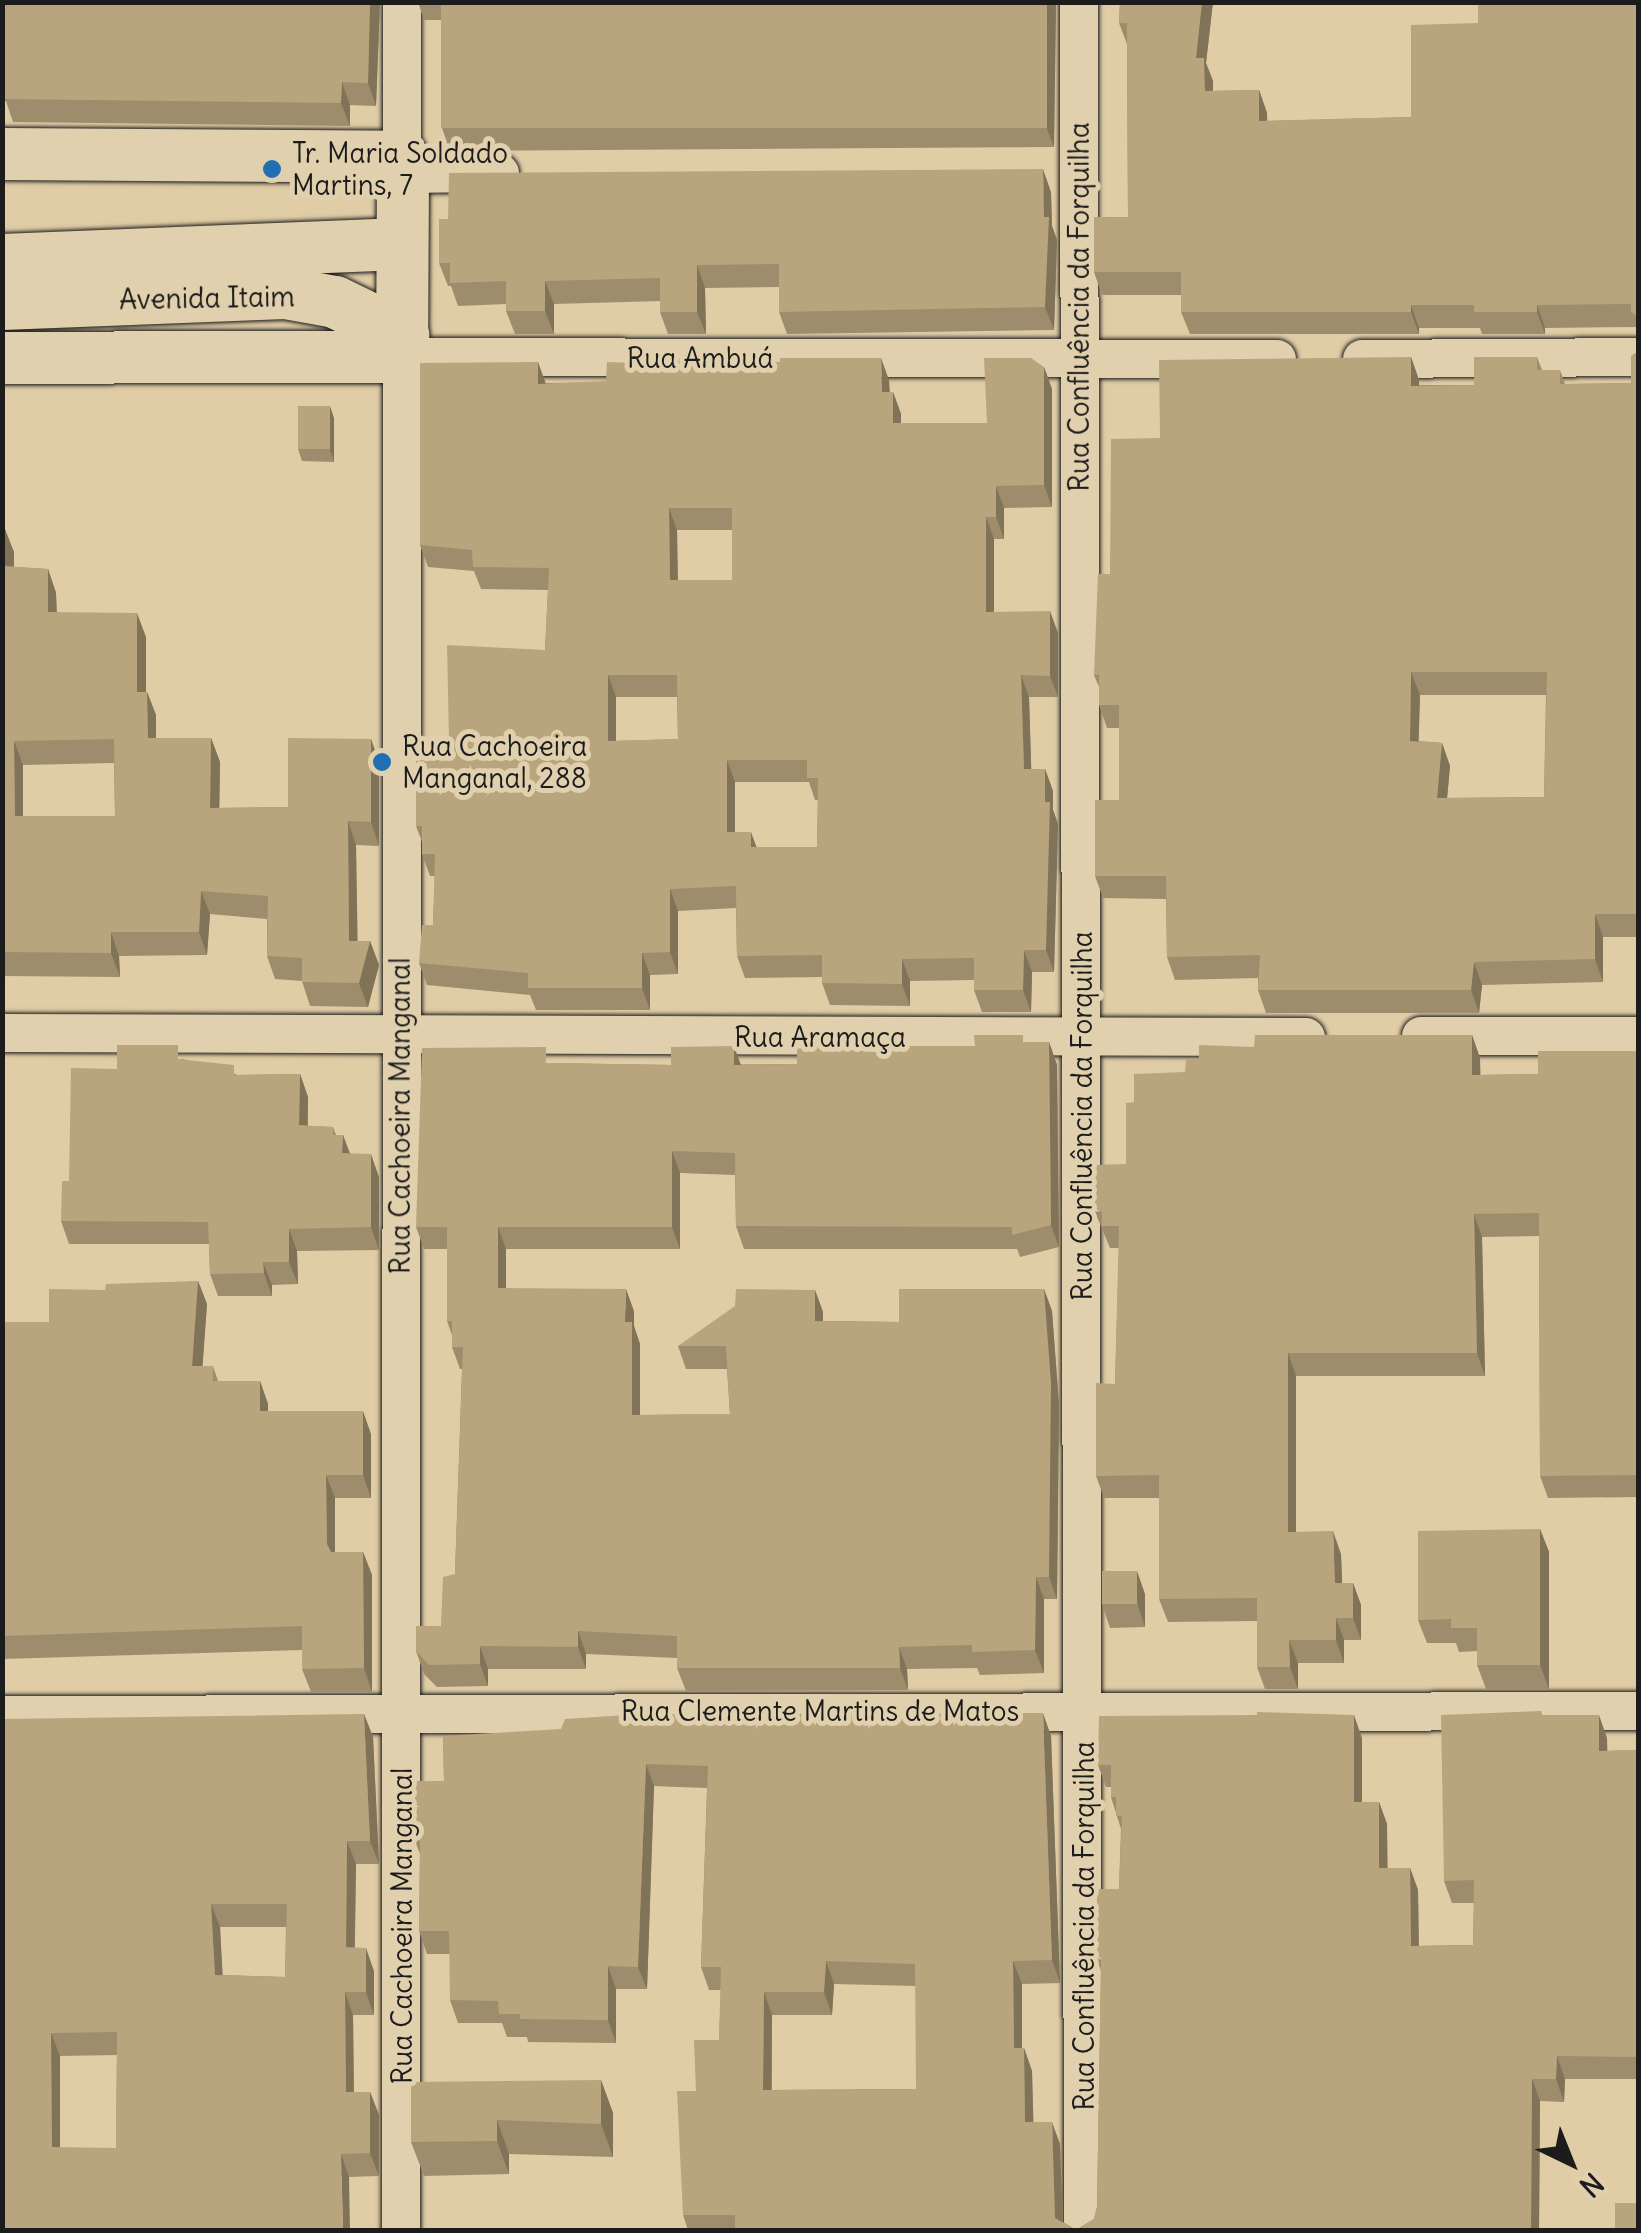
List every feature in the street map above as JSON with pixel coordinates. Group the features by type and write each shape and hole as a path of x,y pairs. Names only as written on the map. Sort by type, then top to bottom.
{"street":[{"name":"Rua Cachoeira Manganal","path":"402,2 402,2230"},
{"name":"Rua Confluência da Forquilha","path":"1079,2 1084,2230"},
{"path":"2,154 402,165 542,173"},
{"path":"1038,170 1078,169"},
{"name":"Avenida Itaim","path":"2,304 295,270 402,244"},
{"name":"Avenida Itaim","path":"2,260 295,270 402,346"},
{"name":"Rua Ambuá","path":"2,358 402,346 1078,360 1638,357"},
{"name":"Rua Aramaça","path":"2,1033 1340,1037"},
{"path":"1380,1036 1638,1036"},
{"name":"Rua Clemente Martins de Matos","path":"2,1714 1638,1711"}],"building":[{"path":"2,2 370,2 368,83 342,82 341,103 5,99"},
{"path":"441,2 1047,2 1047,128 441,128"},
{"path":"1120,2 1202,2 1196,58 1204,58 1205,91 1259,90 1259,121 1411,117 1411,25 1478,23 1478,2 1638,2 1638,317 1631,312 1631,304 1537,305 1537,312 1474,312 1474,305 1411,305 1411,312 1181,312 1181,272 1094,272 1094,217 1128,217 1127,23 1119,23"},
{"path":"1043,169 1044,217 1049,217 1045,307 779,312 779,264 697,265 697,312 660,312 660,278 545,281 545,311 506,311 506,281 450,283 450,263 439,263 439,219 448,219 449,173"},
{"path":"1638,351 1638,914 1595,914 1595,959 1474,962 1471,990 1258,990 1260,955 1167,957 1166,876 1095,876 1095,800 1119,800 1119,705 1099,705 1099,675 1094,675 1098,574 1110,574 1111,439 1160,438 1159,360 1411,357 1411,386 1474,385 1474,357 1537,357 1537,370 1560,370 1560,384 1631,383 1631,356","holes":["1411,672 1547,672 1544,797 1437,798 1442,743 1410,741"]},
{"path":"661,358 780,362 780,358 881,358 882,392 893,392 893,423 987,423 984,358 1031,358 1044,367 1044,485 996,486 996,517 986,517 986,612 1050,611 1050,676 1021,675 1024,769 1045,769 1045,802 1050,802 1046,950 1024,950 1023,990 974,990 974,958 902,959 902,984 822,983 822,955 737,956 736,886 670,889 670,952 642,953 642,988 528,988 528,973 419,963 422,925 433,925 435,854 422,854 422,826 416,826 416,741 449,739 447,645 545,650 549,568 473,567 472,550 420,545 420,363 538,362 538,384 606,381 607,362 661,364","holes":["669,508 732,508 732,580 670,580","608,675 677,675 678,739 608,741","727,760 807,760 807,778 818,778 817,847 751,847 751,832 727,832"]},
{"path":"298,406 330,406 330,449 298,449"},
{"path":"2,529 5,566 48,569 48,612 137,613 137,692 147,692 148,738 211,738 210,808 288,807 288,738 371,739 371,822 348,821 349,941 370,941 359,983 302,982 302,958 267,956 268,896 201,891 199,932 111,932 111,953 2,952","holes":["114,739 115,816 15,816 14,741"]},
{"path":"974,1035 1023,1035 1023,1042 1049,1042 1051,1225 1012,1235 1012,1227 736,1226 735,1153 672,1151 672,1227 498,1227 498,1288 626,1289 625,1322 632,1322 632,1415 730,1414 726,1346 678,1346 735,1306 736,1289 815,1290 815,1321 899,1322 899,1289 1044,1289 1051,1383 1049,1577 1036,1577 1035,1650 972,1652 972,1645 899,1647 900,1668 677,1668 677,1636 578,1631 578,1647 480,1646 480,1664 429,1665 416,1651 416,1626 441,1626 443,1577 455,1574 463,1347 452,1347 452,1321 447,1321 447,1227 416,1227 422,1048 546,1047 546,1063 671,1065 671,1047 734,1046 734,1065 797,1064 797,1049 809,1046 975,1046"},
{"path":"1255,1035 1472,1035 1472,1075 1538,1074 1538,1051 1638,1051 1638,1475 1540,1476 1539,1213 1474,1214 1477,1353 1288,1353 1288,1532 1333,1531 1335,1583 1353,1583 1353,1618 1336,1618 1336,1640 1289,1640 1290,1667 1257,1667 1257,1598 1159,1599 1159,1475 1096,1476 1096,1383 1115,1384 1119,1226 1102,1226 1102,1211 1095,1212 1095,1165 1126,1164 1126,1103 1134,1102 1134,1074 1185,1072 1186,1059 1199,1059 1199,1045 1254,1047"},
{"path":"117,1045 178,1045 178,1059 234,1065 234,1075 300,1074 299,1125 333,1127 333,1135 343,1135 342,1153 371,1154 371,1227 289,1229 289,1262 263,1262 264,1273 210,1274 208,1222 61,1221 62,1181 69,1181 71,1068 117,1069"},
{"path":"198,1281 192,1366 213,1366 213,1381 260,1381 260,1411 363,1411 363,1475 326,1475 327,1544 331,1552 363,1552 364,1668 302,1669 302,1626 2,1636 2,1322 49,1322 49,1289 105,1290 106,1284"},
{"path":"1540,1529 1540,1665 1477,1665 1477,1628 1451,1628 1451,1619 1418,1620 1418,1531"},
{"path":"1102,1571 1137,1571 1137,1604 1102,1604"},
{"path":"1541,1711 1541,1715 1599,1715 1599,1751 1638,1750 1638,2057 1557,2056 1556,2079 1532,2079 1531,2230 1076,2230 1094,2219 1097,2207 1101,1960 1097,1960 1097,1889 1119,1889 1122,1816 1116,1816 1116,1797 1111,1797 1111,1765 1098,1765 1099,1716 1257,1712 1354,1715 1354,1802 1379,1802 1379,1868 1410,1868 1411,1946 1473,1945 1474,1880 1444,1881 1441,1715"},
{"path":"1043,1713 1052,1960 1013,1961 1014,2048 1024,2048 1025,2122 1052,2122 1055,2218 1076,2230 735,2230 735,2215 683,2215 677,2091 696,2091 694,2040 719,2040 721,1967 701,1967 708,1766 646,1764 638,1967 608,1966 608,2020 520,2019 520,2014 499,2014 498,2001 450,2000 449,1931 419,1931 420,1841 415,1841 415,1781 444,1781 443,1736 561,1729 565,1719 641,1714","holes":["826,1961 915,1964 916,2089 763,2090 764,1992 824,1992"]},
{"path":"364,1714 370,1841 347,1841 346,1947 366,1948 366,1992 345,1992 346,2092 370,2092 370,2153 341,2154 343,2230 2,2230 2,1719","holes":["211,1904 287,1904 285,1977 215,1975","117,2032 116,2148 52,2147 51,2033"]},
{"path":"601,2080 601,2124 497,2120 497,2141 411,2142 411,2082"},
{"path":"1615,2203 1638,2203 1638,2230 1615,2230"}],"place":[{"name":"Tr. Maria Soldado Martins, 7","path":"272,169"},
{"name":"Rua Cachoeira Manganal, 288","path":"382,762"}]}
